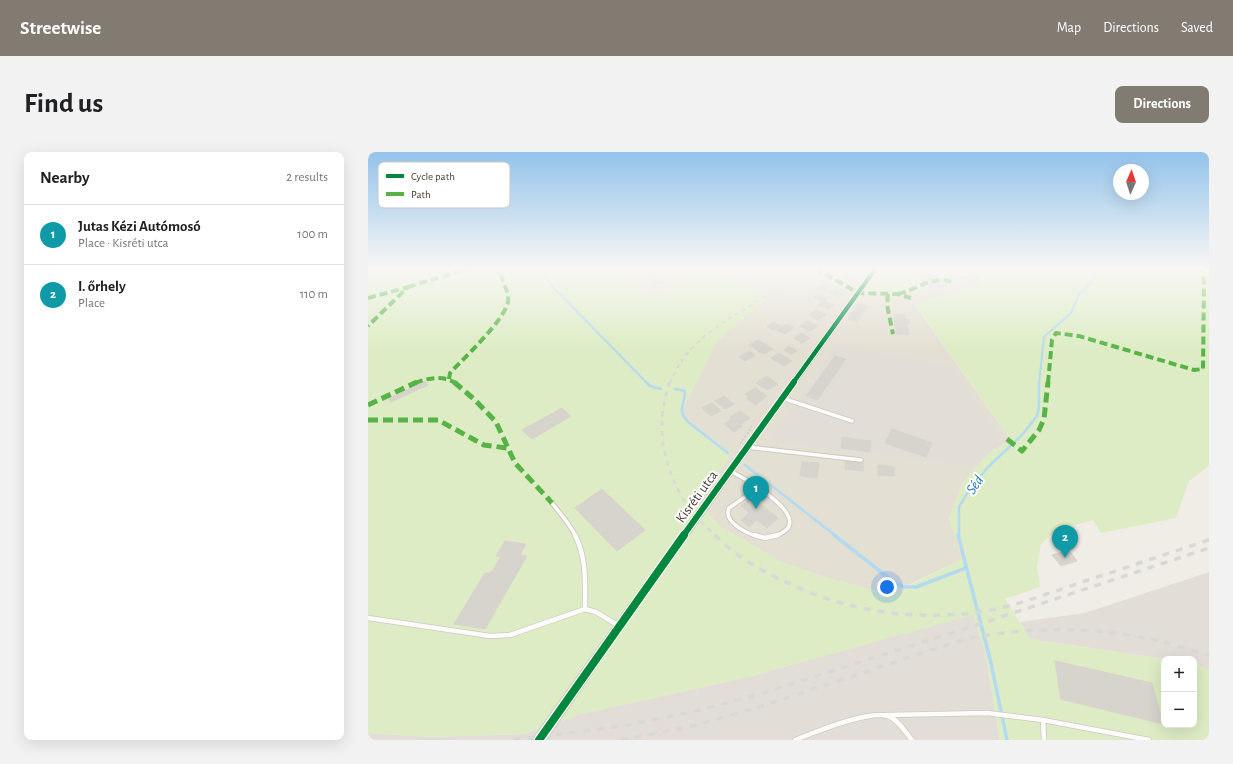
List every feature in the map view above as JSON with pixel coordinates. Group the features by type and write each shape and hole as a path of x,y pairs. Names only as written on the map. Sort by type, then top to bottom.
{"street":[{"name":"Kisréti utca","path":"539,740 856,295"}],"lane":[{"path":"782,398 852,421"},
{"path":"748,447 861,460"},
{"path":"730,471 746,478 783,508 790,516 790,522 787,528 778,536 762,538 753,535 737,525 728,516 727,513 729,508 758,488"},
{"path":"552,503 567,521 579,543 585,567 585,609"},
{"path":"368,618 490,636 510,635 585,609 596,612 619,626"},
{"path":"795,740 859,718 874,715 987,713 1043,720 1149,740"},
{"path":"887,715 901,726 912,740"},
{"path":"1043,720 1044,740"}],"shaded area":[{"path":"761,295 947,295 915,305 1011,440 989,453 963,482 949,518 963,559 896,592 876,591 824,577 779,561 720,526 697,501 732,454 687,421 682,410 716,343 766,298"},
{"path":"838,345 952,366 1003,441 973,466 768,442"},
{"path":"1209,572 1209,670 1197,664 1197,656 1161,656 1161,658 1030,639 1020,622 1085,613"},
{"path":"973,614 985,651 1000,740 368,740 368,733 430,737 524,734 581,714 744,678"}],"green space":[{"path":"368,295 762,295 767,298 716,343 682,410 688,421 732,454 697,501 720,526 779,561 824,577 876,591 896,592 963,559 949,518 963,482 989,453 1011,440 915,304 945,295 1209,295 1209,466 1189,481 1176,518 1101,533 1093,520 1056,530 1041,544 1037,567 1040,587 1005,599 1030,639 1161,658 1161,728 1197,728 1197,664 1209,670 1209,740 1000,740 985,651 973,615 744,678 581,714 524,734 430,737 368,733"}],"building":[{"path":"818,295 826,299 822,302 813,297"},
{"path":"825,301 834,305 827,309 818,305"},
{"path":"858,304 867,306 864,311 855,309"},
{"path":"855,309 864,311 860,316 851,314"},
{"path":"817,310 826,315 818,320 809,315"},
{"path":"851,314 860,316 857,321 848,319"},
{"path":"893,314 905,315 906,319 909,319 910,324 907,323 909,335 897,334"},
{"path":"808,321 818,326 810,331 800,326"},
{"path":"773,322 781,326 774,330 767,327"},
{"path":"786,324 794,328 785,334 777,330"},
{"path":"801,333 810,338 802,343 794,338"},
{"path":"758,340 773,349 763,354 749,345"},
{"path":"789,346 797,351 791,354 784,350"},
{"path":"749,351 755,355 745,361 739,357"},
{"path":"779,353 792,361 784,366 771,358"},
{"path":"835,356 846,359 817,400 806,396"},
{"path":"767,376 778,384 767,390 756,383"},
{"path":"425,381 428,385 391,402 388,399"},
{"path":"755,388 767,396 755,405 746,398 749,397 745,394"},
{"path":"724,396 734,404 725,409 715,401"},
{"path":"712,403 721,411 711,416 702,408"},
{"path":"562,408 571,416 532,439 522,430"},
{"path":"740,411 750,418 741,424 730,417"},
{"path":"732,419 743,426 734,432 724,424"},
{"path":"892,429 932,443 926,457 885,443"},
{"path":"842,437 871,441 870,452 841,448"},
{"path":"845,461 863,462 863,471 845,469"},
{"path":"802,462 819,463 817,478 800,476"},
{"path":"878,465 894,467 894,476 878,475"},
{"path":"602,489 645,530 617,551 575,508"},
{"path":"752,497 778,518 767,528 757,520 749,527 741,520 749,513 741,506"},
{"path":"505,541 526,544 520,555 527,556 485,629 454,624 485,573 491,573 501,556 496,556"},
{"path":"1069,550 1077,561 1061,566 1052,555"},
{"path":"1055,661 1152,683 1161,717 1161,724 1061,699"}],"waterway":[{"path":"561,295 647,383"},
{"name":"Séd","path":"1039,383 1044,337 1071,313 1078,295"},
{"path":"647,383 650,386 661,389"},
{"name":"Séd","path":"959,536 959,507 966,495 987,468 1022,435 1037,416 1039,407 1039,383"},
{"path":"675,389 685,391 682,413 688,422 728,453"},
{"path":"745,465 836,536"},
{"path":"834,535 895,583 904,587 916,587 966,568"},
{"name":"Séd","path":"958,535 991,663 1007,740"}],"railway":[{"path":"670,383 685,357 705,336 767,295"},
{"path":"670,382 662,416 664,450 674,482 682,498 692,512 733,552 754,566 799,588 851,606 878,611 934,615 962,614 989,610 1016,604 1209,540"},
{"path":"514,740 623,726 696,711 760,694 995,619 1209,548"},
{"path":"621,740 697,725 762,706 965,639 988,635 1034,630 1081,630 1104,632 1157,641 1209,655"}],"marked path":[{"path":"368,298 377,295"},
{"path":"368,326 399,295"},
{"path":"449,379 450,373 473,349 505,310 508,303 508,295"},
{"path":"888,295 887,305 893,334"},
{"path":"902,295 911,298"},
{"path":"1007,439 1022,451 1039,430 1044,419 1052,340 1056,333 1079,336 1194,370 1203,369 1203,295"},
{"path":"368,405 407,386 428,379 439,378 453,381 475,400 496,422 509,453 518,468 552,503"},
{"path":"368,420 438,420 484,445 507,448"}],"cycle path":[{"path":"539,740 856,295"}],"place":[{"name":"Jutas Kézi Autómosó","path":"756,509"},
{"name":"I. őrhely","path":"1065,558"}]}
